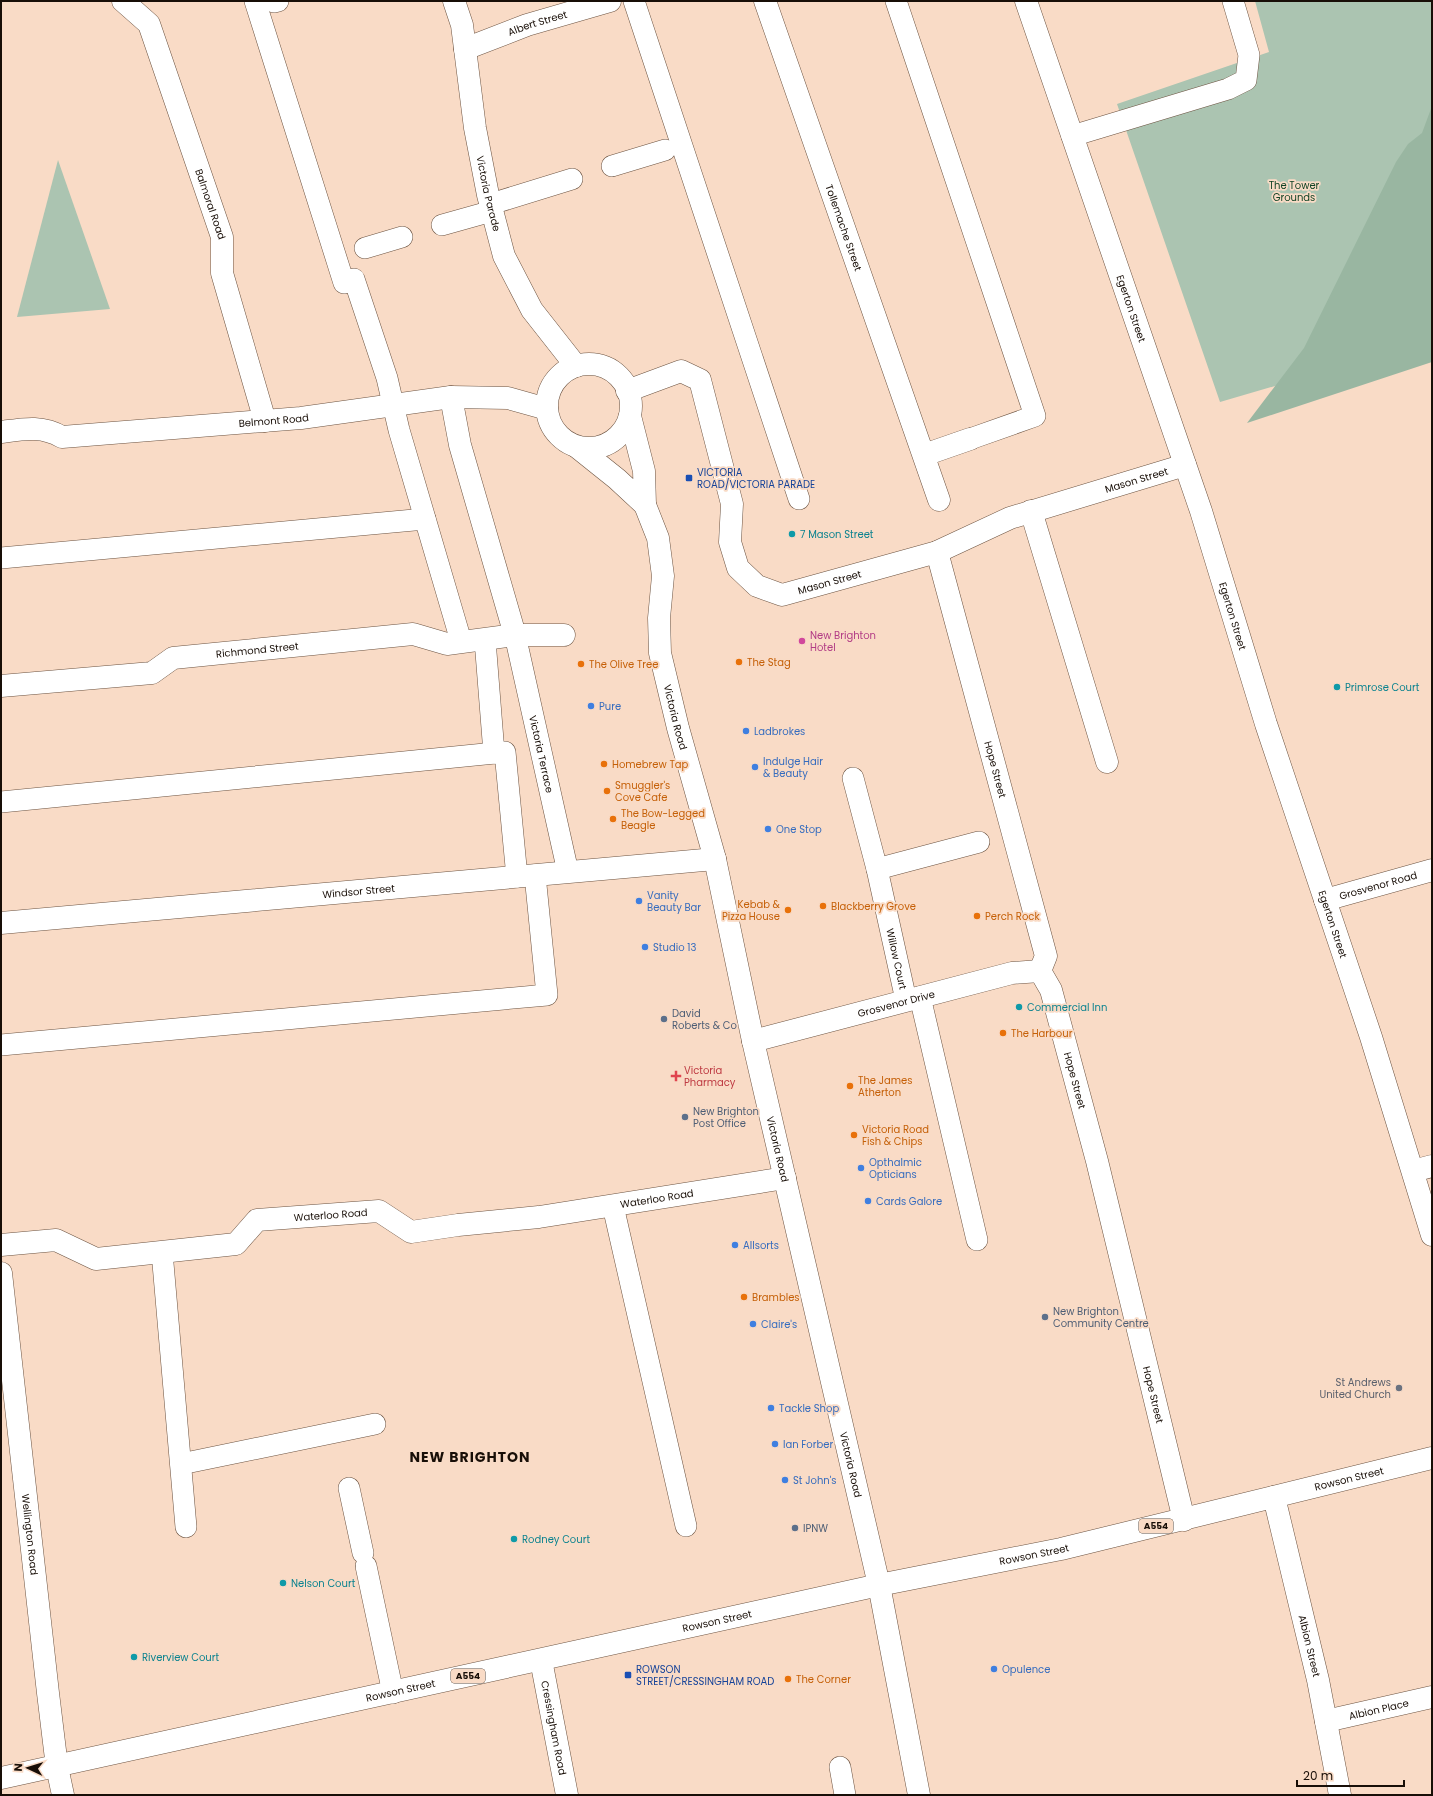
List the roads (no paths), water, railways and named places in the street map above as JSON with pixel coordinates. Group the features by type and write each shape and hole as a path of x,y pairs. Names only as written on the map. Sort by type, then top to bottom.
{"street":[{"name":"Balmoral Road","path":"123,1 149,24 222,237 222,273 265,421"},
{"name":"Victoria Parade","path":"454,1 462,25 466,49 475,128 504,256 532,310 576,366"},
{"name":"Albert Street","path":"466,49 527,25 610,1"},
{"name":"Tollemache Street","path":"765,1 939,500"},
{"name":"Egerton Street","path":"1026,1 1201,511 1266,724 1371,1037 1422,1169 1432,1235"},
{"path":"589,364 606,367 617,374 624,383 631,399 630,416 624,430 616,439 596,448 577,447 561,438 551,425 547,409 548,394 556,379 565,371 576,366 589,364"},
{"name":"Mason Street","path":"627,391 681,371 700,380 732,504 730,542 738,568 757,586 782,595 937,552 1010,518 1185,465"},
{"name":"Belmont Road","path":"1,432 25,429 50,430 62,437 301,418 451,397 508,398 547,409"},
{"path":"451,397 460,445 515,635"},
{"name":"Victoria Road","path":"630,416 644,471 644,505 658,538 663,576 659,618 660,653 678,728 715,859 753,1040 878,1585 919,1795"},
{"path":"924,455 970,439"},
{"name":"Victoria Road","path":"577,447 617,479 644,505"},
{"path":"1032,512 1107,762"},
{"name":"Hope Street","path":"937,552 1046,956 1040,971 1051,990 1097,1161 1184,1520"},
{"name":"Richmond Street","path":"1,686 152,673 173,658 413,634 447,644 515,635 564,635"},
{"name":"Windsor Street","path":"1,922 715,859"},
{"name":"Grosvenor Road","path":"1325,900 1432,870"},
{"name":"Grosvenor Drive","path":"753,1040 1012,973 1040,971"},
{"name":"Waterloo Road","path":"1,1245 56,1240 96,1259 236,1244 257,1220 379,1211 411,1232 458,1225 539,1217 785,1178"},
{"name":"Wellington Road","path":"1,1273 57,1767 63,1795"},
{"name":"Rowson Street","path":"1,1778 57,1767 878,1585 1061,1549 1432,1458"},
{"name":"Albion Street","path":"1274,1497 1318,1680 1340,1795"},
{"name":"Cressingham Road","path":"541,1660 567,1795"},
{"name":"Albion Place","path":"1326,1721 1432,1697"}],"lane":[{"path":"269,1 344,283 354,279 394,404 399,430 461,641"},
{"path":"634,1 799,500"},
{"path":"896,1 1035,416 970,439"},
{"path":"1072,136 1228,88 1246,80 1249,55 1233,1"},
{"path":"612,166 665,150"},
{"path":"442,225 572,179"},
{"path":"365,248 402,237"},
{"path":"1,558 426,520"},
{"name":"Victoria Terrace","path":"515,635 568,872"},
{"path":"485,640 494,754"},
{"path":"1,802 506,752 547,995 1,1045"},
{"name":"Willow Court","path":"853,778 977,1240"},
{"path":"877,869 979,842"},
{"path":"613,1206 686,1526"},
{"path":"162,1252 186,1527"},
{"path":"181,1464 375,1424"},
{"path":"349,1488 393,1693"},
{"path":"840,1767 845,1795"}],"place":[{"name":"VICTORIA ROAD/VICTORIA PARADE","path":"689,478"},
{"name":"7 Mason Street","path":"792,534"},
{"name":"New Brighton Hotel","path":"802,641"},
{"name":"The Stag","path":"739,662"},
{"name":"The Olive Tree","path":"581,664"},
{"name":"Primrose Court","path":"1337,687"},
{"name":"Pure","path":"591,706"},
{"name":"Ladbrokes","path":"746,731"},
{"name":"Homebrew Tap","path":"604,764"},
{"name":"Indulge Hair & Beauty","path":"755,767"},
{"name":"Smuggler's Cove Cafe","path":"607,791"},
{"name":"The Bow-Legged Beagle","path":"613,819"},
{"name":"One Stop","path":"768,829"},
{"name":"Vanity Beauty Bar","path":"639,901"},
{"name":"Blackberry Grove","path":"823,906"},
{"name":"Kebab & Pizza House","path":"788,910"},
{"name":"Perch Rock","path":"977,916"},
{"name":"Studio 13","path":"645,947"},
{"name":"Commercial Inn","path":"1019,1007"},
{"name":"David Roberts & Co","path":"664,1019"},
{"name":"The Harbour","path":"1003,1033"},
{"name":"Victoria Pharmacy","path":"676,1076"},
{"name":"The James Atherton","path":"850,1086"},
{"name":"New Brighton Post Office","path":"685,1117"},
{"name":"Victoria Road Fish & Chips","path":"854,1135"},
{"name":"Opthalmic Opticians","path":"861,1168"},
{"name":"Cards Galore","path":"868,1201"},
{"name":"Allsorts","path":"735,1245"},
{"name":"Brambles","path":"744,1297"},
{"name":"New Brighton Community Centre","path":"1045,1317"},
{"name":"Claire's","path":"753,1324"},
{"name":"St Andrews United Church","path":"1399,1388"},
{"name":"Tackle Shop","path":"771,1408"},
{"name":"Ian Forber","path":"775,1444"},
{"name":"St John's","path":"785,1480"},
{"name":"IPNW","path":"795,1528"},
{"name":"Rodney Court","path":"514,1539"},
{"name":"Nelson Court","path":"283,1583"},
{"name":"Riverview Court","path":"134,1657"},
{"name":"Opulence","path":"994,1669"},
{"name":"ROWSON STREET/CRESSINGHAM ROAD","path":"628,1675"},
{"name":"The Corner","path":"788,1679"}],"district":[{"name":"NEW BRIGHTON","path":"470,1457"}],"park label":[{"name":"The Tower Grounds","path":"1294,190"}]}
